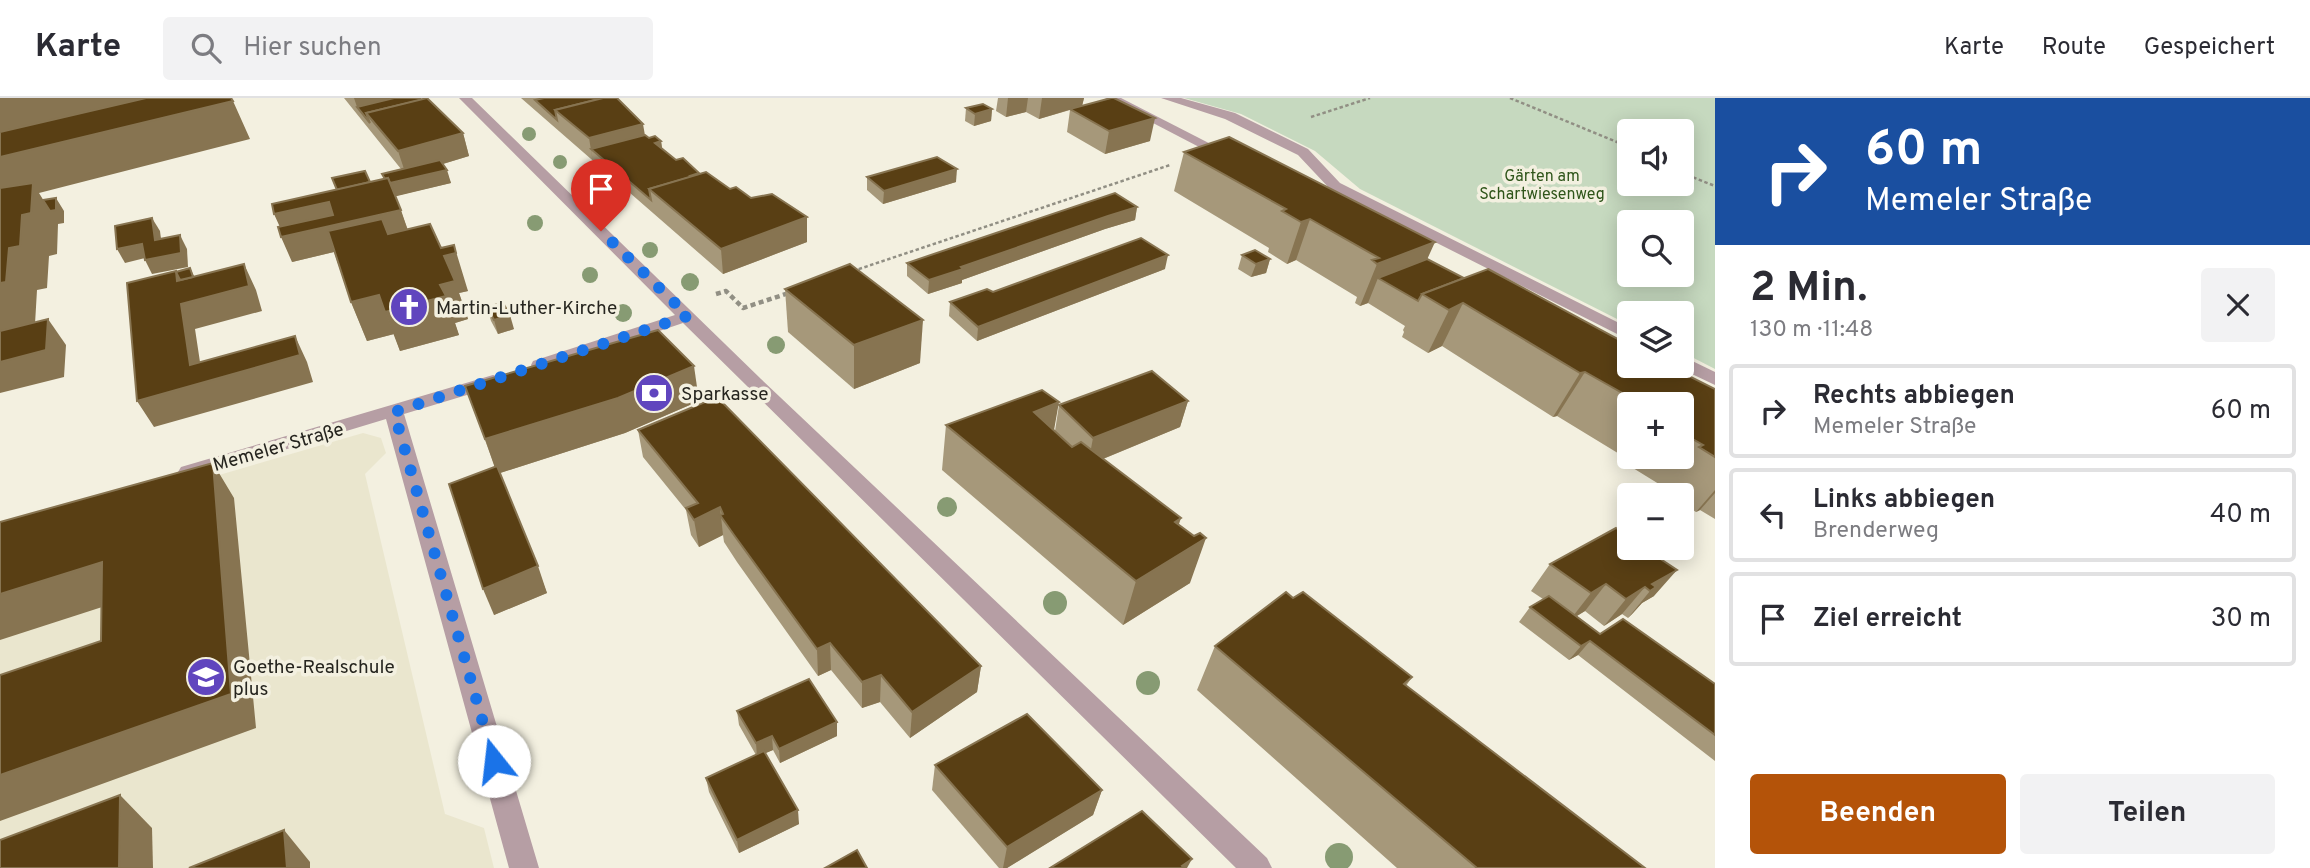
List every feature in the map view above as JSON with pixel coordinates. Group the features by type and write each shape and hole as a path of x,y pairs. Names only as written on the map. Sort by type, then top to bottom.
{"street":[{"path":"466,98 1257,868"},
{"path":"1111,98 1241,163"},
{"path":"1167,98 1230,116 1303,152 1335,186 1617,329"},
{"name":"Memeler Straße","path":"171,477 394,412 518,372 683,312"},
{"path":"1694,368 1715,379"},
{"path":"394,412 524,868"}],"path":[{"path":"1510,98 1617,142"},
{"path":"847,273 1214,149"},
{"path":"1694,178 1715,186"},
{"path":"683,312 726,291 743,308 795,291"}],"shaded area":[{"name":"Goethe-Realschule plus","path":"363,433 381,438 386,453 365,474 445,814 484,828 494,868 0,868 0,539"}],"green space":[{"name":"Gärten am Schartwiesenweg","path":"1184,98 1715,98 1715,369 1694,358 1694,301 1617,301 1617,319 1360,189 1315,151 1241,114"}],"building":[{"path":"146,98 231,98 233,101 0,157 0,132"},
{"path":"394,98 421,100 366,113 370,123 357,107"},
{"path":"427,98 463,133 398,151 366,113"},
{"path":"603,98 617,98 643,124 589,138 555,110"},
{"path":"1111,98 1155,118 1109,131 1070,109"},
{"path":"599,99 555,110 557,120 535,100"},
{"path":"983,104 992,109 975,114 966,108"},
{"path":"645,135 649,138 655,136 661,141 655,143 676,160 683,158 699,173 649,189 651,200 591,149"},
{"path":"1229,137 1435,242 1377,264 1372,260 1379,258 1310,219 1301,222 1282,211 1286,209 1184,152"},
{"path":"937,157 957,169 884,191 867,177"},
{"path":"440,160 447,170 390,183 382,174"},
{"path":"365,171 370,182 337,190 332,178"},
{"path":"706,172 730,189 736,187 751,198 772,194 807,217 721,249 649,189"},
{"path":"388,178 401,210 281,237 278,227 333,215 329,202 274,214 272,204"},
{"path":"33,183 31,213 22,215 20,246 9,248 6,282 0,283 0,188"},
{"path":"1115,193 1137,207 929,280 907,263"},
{"path":"56,198 56,210 50,211 43,200"},
{"path":"152,218 155,240 180,235 181,253 145,260 142,244 117,249 115,226"},
{"path":"382,219 388,234 430,224 441,248 454,245 456,253 444,256 455,281 440,285 446,296 385,312 379,295 351,302 328,231"},
{"path":"1141,238 1168,255 978,327 950,302 987,289 993,292"},
{"path":"1255,250 1270,259 1256,264 1242,255"},
{"path":"1427,259 1464,278 1422,294 1418,301 1378,278"},
{"path":"244,264 249,286 181,304 190,365 295,336 300,355 137,401 127,283 176,271 177,281"},
{"path":"850,264 923,320 854,345 785,289"},
{"path":"190,268 193,277 180,280 176,272"},
{"path":"1488,269 1617,339 1617,378 1693,378 1715,389 1715,457 1699,447 1703,445 1694,440 1694,392 1621,392 1585,372 1580,373 1463,303 1449,310 1422,294"},
{"path":"503,303 510,315 494,320 487,307"},
{"path":"48,319 46,350 0,362 0,331"},
{"path":"658,330 694,366 618,398 485,439 465,386"},
{"path":"1152,371 1188,401 1093,438 1059,405"},
{"path":"1042,390 1059,402 1034,412 1072,447 1081,442 1181,518 1175,522 1194,536 1200,533 1206,538 1136,581 946,425"},
{"path":"717,397 981,666 912,712 881,675 862,682 830,643 817,649 720,515 723,514 720,507 694,520 686,508 698,503 638,430"},
{"path":"213,463 231,694 0,775 0,675 101,641 102,562 0,594 0,522"},
{"path":"497,466 538,566 483,589 449,484"},
{"path":"1616,528 1617,560 1662,560 1677,570 1652,584 1656,587 1650,591 1645,587 1626,599 1606,584 1591,593 1550,564"},
{"path":"1286,592 1293,598 1303,592 1412,677 1404,684 1645,868 1477,868 1215,646"},
{"path":"1549,596 1600,634 1623,619 1715,684 1715,735 1590,641 1581,646 1530,607"},
{"path":"809,679 837,722 779,749 772,736 756,743 737,711"},
{"path":"1027,714 1102,790 1007,847 935,765"},
{"path":"764,751 798,810 737,840 706,778"},
{"path":"120,795 119,868 0,868 0,840"},
{"path":"1142,811 1192,859 1182,866 1184,868 1050,868"},
{"path":"284,830 287,868 189,868"},
{"path":"857,850 867,868 825,868"}],"place":[{"name":"Martin-Luther-Kirche","path":"409,307"},
{"name":"Sparkasse","path":"654,393"},
{"name":"Goethe-Realschule plus","path":"206,677"}],"route":[{"path":"494,761 394,412 688,316 601,231"}]}
